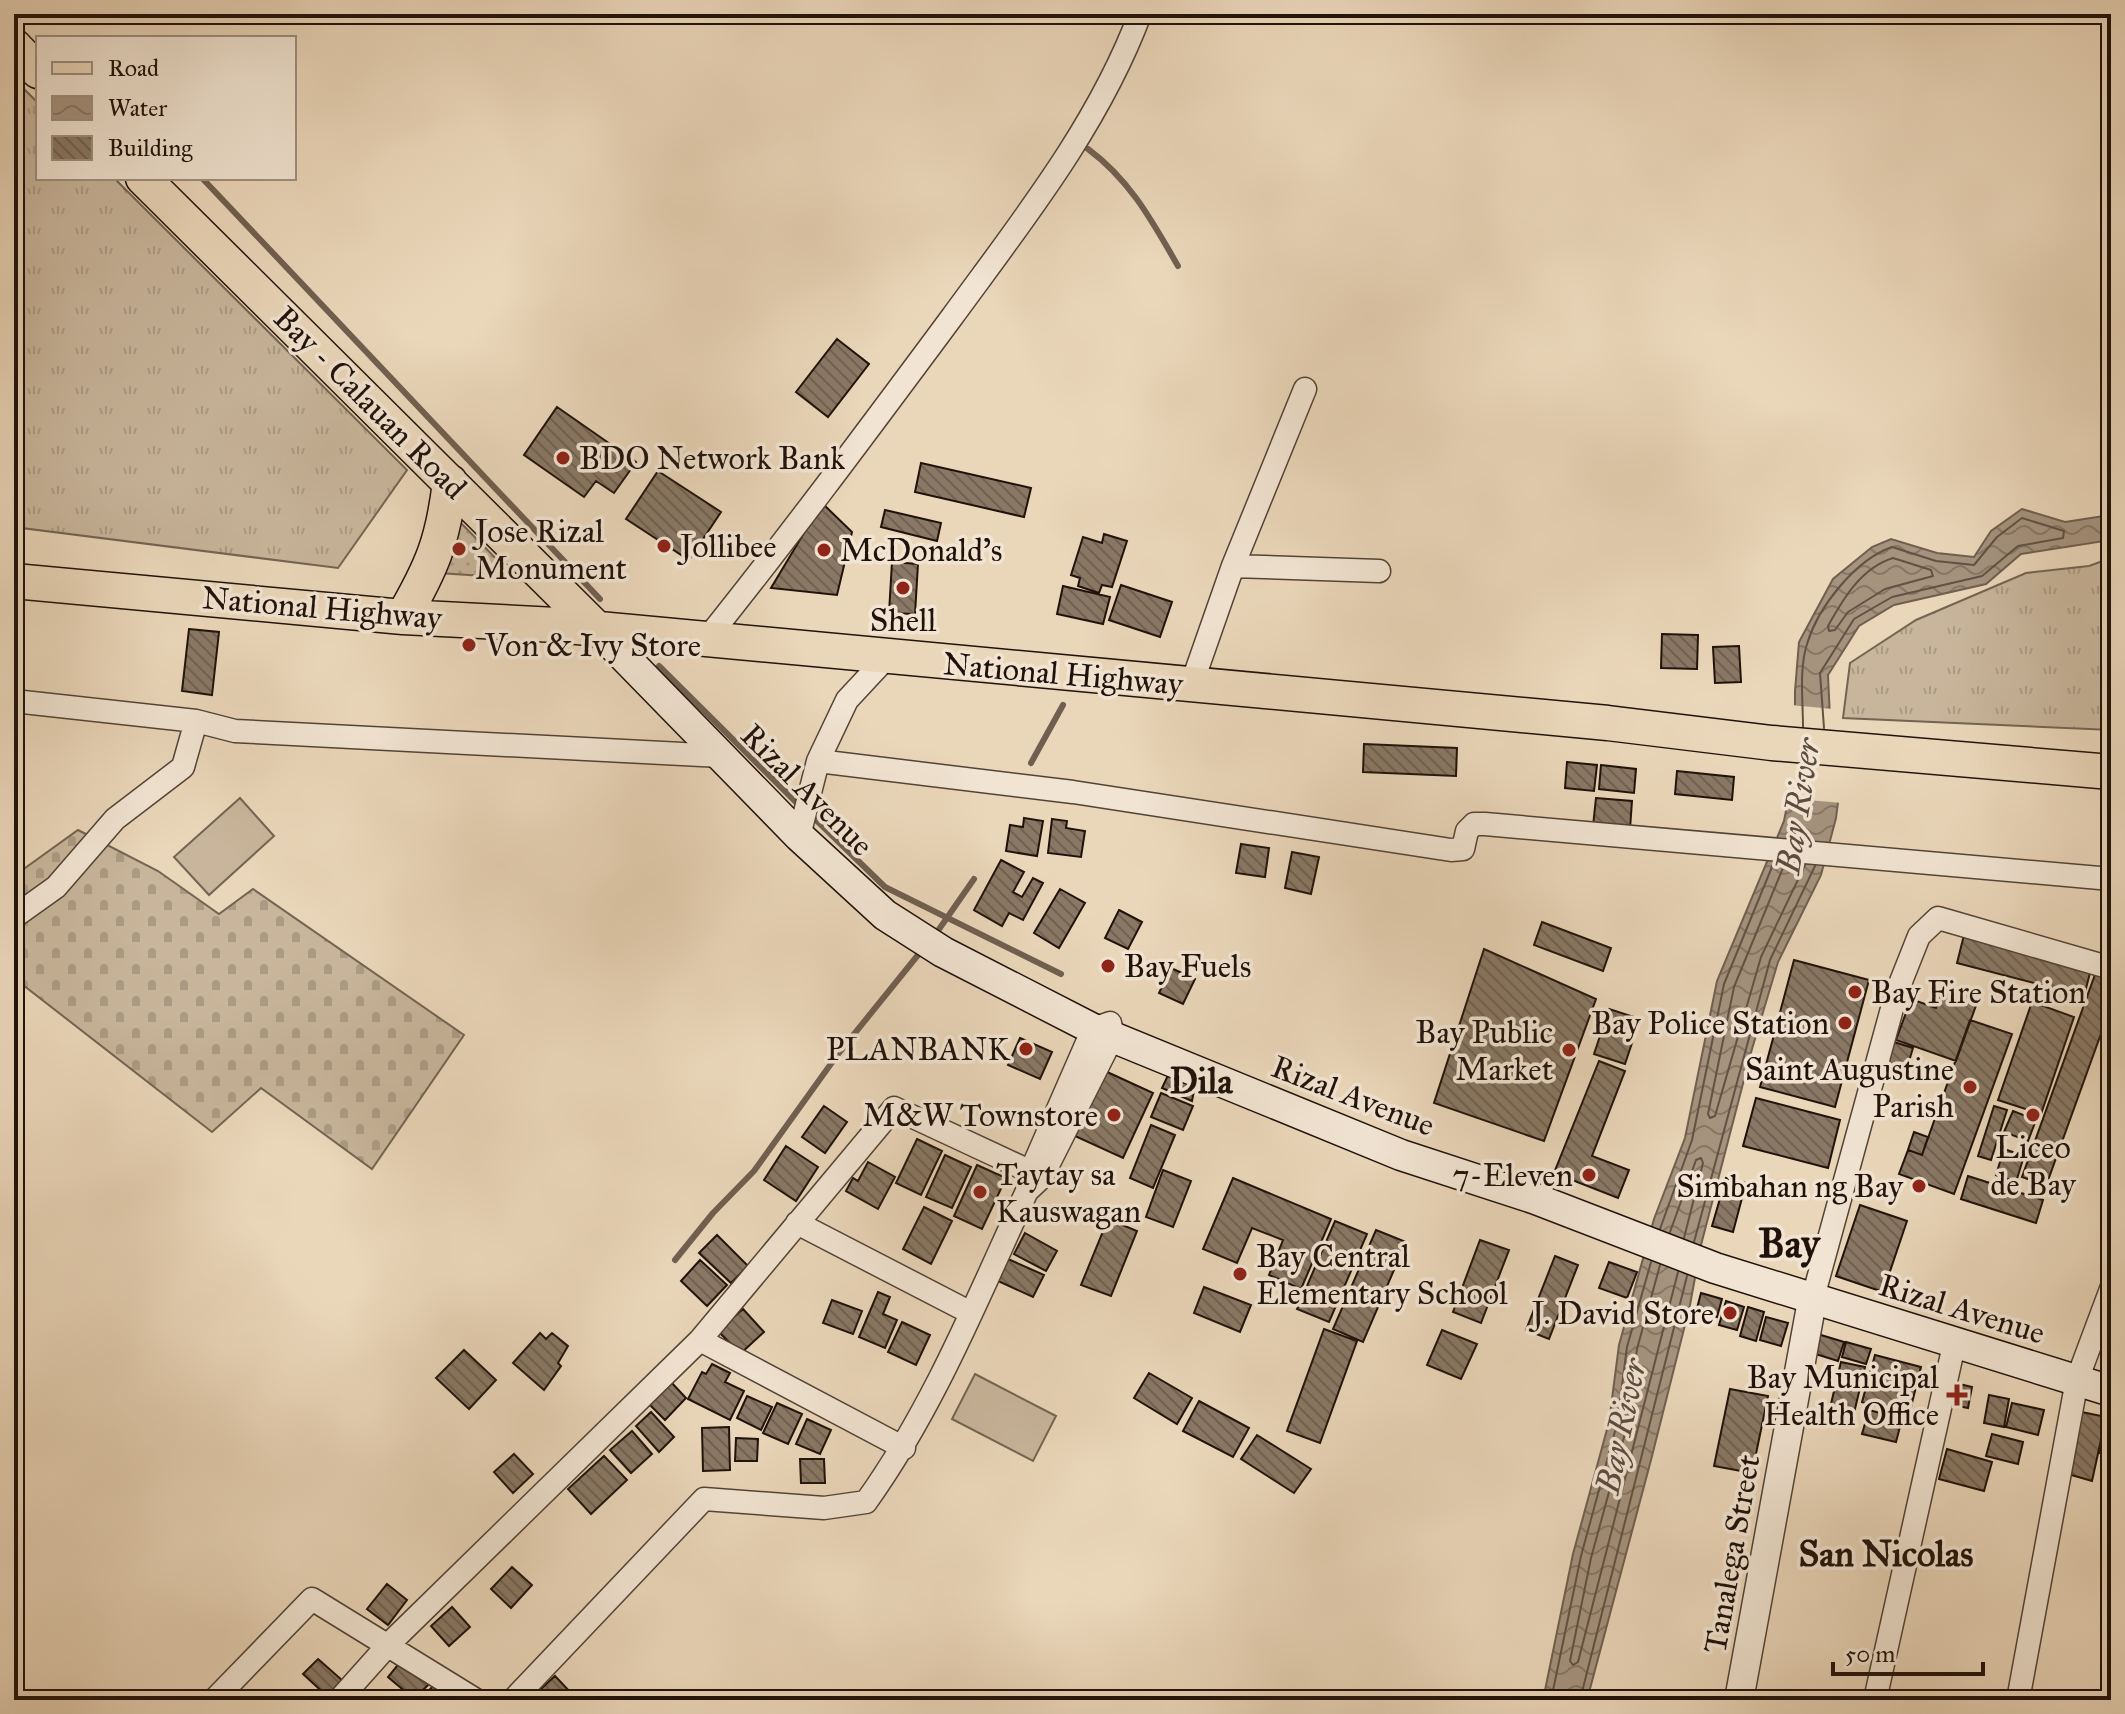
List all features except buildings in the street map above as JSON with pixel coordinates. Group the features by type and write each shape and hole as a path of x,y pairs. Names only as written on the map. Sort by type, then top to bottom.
{"main road":[{"path":"14,46 36,69"},
{"name":"Bay - Calauan Road","path":"145,180 597,629"},
{"path":"403,617 433,564 443,533 450,482"},
{"name":"National Highway","path":"14,581 403,617 597,629 1608,723 1772,743 2111,772"},
{"name":"Rizal Avenue","path":"597,629 799,836 885,915 943,952 1103,1033 1348,1135 1715,1268 1812,1301 2111,1391"}],"street":[{"path":"706,640 822,495 1070,153 1129,43 1140,14"},
{"path":"1191,686 1233,566 1305,389"},
{"path":"1233,566 1379,571"},
{"path":"799,836 818,761 847,700 887,657"},
{"path":"14,701 196,721 235,731 721,756"},
{"path":"14,917 56,887 115,819 183,767 196,721"},
{"path":"818,761 1073,792 1451,850 1463,849 1467,831 1474,824 1485,824 2111,879"},
{"name":"Tanalega Street","path":"1739,1700 1812,1301 1896,994 1919,936 1938,918 2111,968"},
{"path":"513,1700 704,1499 824,1508 866,1502 904,1448 1103,1033"},
{"path":"339,1700 389,1644 700,1340 894,1108 1033,1179"},
{"path":"797,1223 971,1313"},
{"path":"2018,1700 2077,1380 2111,1289"},
{"path":"700,1340 904,1448"},
{"path":"1875,1700 1954,1345"},
{"path":"214,1700 312,1599 476,1700"}],"green space":[{"path":"14,79 36,101 36,180 116,180 407,470 338,568 14,527"},
{"path":"453,515 515,578 439,573"},
{"path":"2111,558 2111,730 1843,718 1850,663 1916,620 2026,573 2089,566"},
{"path":"240,798 274,836 209,895 174,857"},
{"path":"78,830 158,871 219,914 253,889 464,1035 372,1169 261,1088 212,1132 14,978 14,876"},
{"path":"975,1374 1056,1416 1033,1461 952,1419"}],"water":[{"name":"Bay River","path":"2022,509 2065,522 2111,515 2111,540 2021,554 1986,584 1894,605 1859,626 1828,675 1830,718 1842,770 1836,818 1821,875 1778,962 1752,1049 1701,1245 1690,1305 1651,1460 1587,1700 1543,1700 1573,1554 1609,1422 1619,1345 1654,1219 1685,1138 1717,981 1784,821 1795,765 1795,691 1799,642 1833,579 1872,547 1891,539 1937,553 1974,557 1991,531"}],"pier":[{"path":"1791,705 1833,709 1846,770 1842,803 1784,798 1791,765"}],"waterway":[{"path":"1088,149 1128,188 1178,266"},
{"path":"204,180 600,599"},
{"path":"659,666 801,807"},
{"path":"1031,763 1063,705"},
{"path":"810,814 885,887 1061,974"},
{"path":"935,935 974,879"},
{"path":"675,1260 713,1213 754,1171 838,1054 922,950"}],"place":[{"name":"BDO Network Bank","path":"563,458"},
{"name":"Jollibee","path":"664,546"},
{"name":"Jose Rizal Monument","path":"459,549"},
{"name":"McDonald's","path":"824,550"},
{"name":"Shell","path":"903,588"},
{"name":"Von & Ivy Store","path":"469,645"},
{"name":"Bay Fuels","path":"1108,966"},
{"name":"Bay Fire Station","path":"1855,992"},
{"name":"Bay Police Station","path":"1845,1023"},
{"name":"PLANBANK","path":"1026,1049"},
{"name":"Bay Public Market","path":"1569,1050"},
{"name":"Saint Augustine Parish","path":"1970,1087"},
{"name":"M&W Townstore","path":"1114,1115"},
{"name":"Liceo de Bay","path":"2033,1115"},
{"name":"7-Eleven","path":"1589,1175"},
{"name":"Simbahan ng Bay","path":"1919,1186"},
{"name":"Taytay sa Kauswagan","path":"980,1192"},
{"name":"Bay Central Elementary School","path":"1240,1274"},
{"name":"J. David Store","path":"1730,1313"},
{"name":"Bay Municipal Health Office","path":"1957,1395"}],"district":[{"name":"Dila","path":"1201,1081"},
{"name":"Bay","path":"1789,1243"},
{"name":"San Nicolas","path":"1886,1554"}]}
